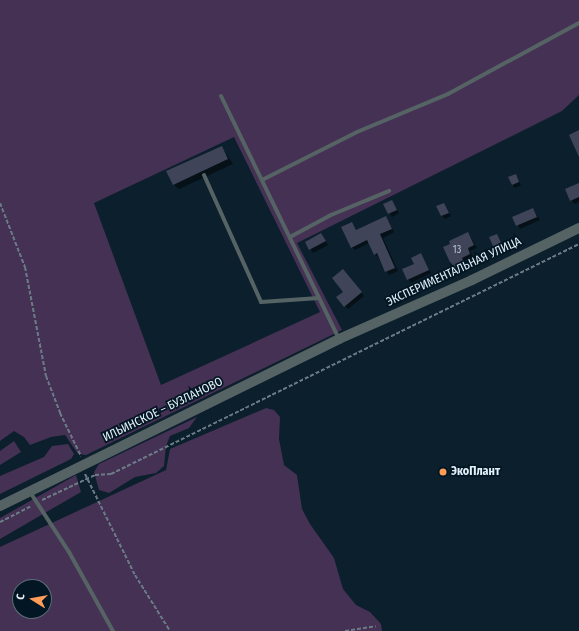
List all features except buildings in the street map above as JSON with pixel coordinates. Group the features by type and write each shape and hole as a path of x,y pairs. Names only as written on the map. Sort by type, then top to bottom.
{"street":[{"name":"ЭКСПЕРИМЕНТАЛЬНАЯ УЛИЦА","path":"339,339 472,280 579,228"},
{"name":"ИЛЬИНСКОЕ – БУЗЛАНОВО","path":"0,506 82,463 339,339"}],"lane":[{"path":"262,180 357,132 448,94 579,23"},
{"path":"221,96 339,339"},
{"path":"204,175 261,302 319,298"},
{"path":"290,237 331,215 389,191"},
{"path":"29,491 80,571 113,631"}],"path":[{"path":"0,203 25,267 46,376 60,413 82,463 87,479 135,575 170,631"},
{"path":"0,522 87,479 111,474 579,244"},
{"path":"345,631 376,626"}],"shaded area":[{"path":"0,0 579,0 579,95 562,111 297,243 342,330 86,455 78,454 65,435 51,437 30,445 24,437 14,431 0,441","holes":["234,137 320,312 161,385 94,203"]},
{"path":"266,408 274,410 280,417 279,439 284,465 297,475 302,509 310,524 334,558 343,589 356,605 370,612 381,624 382,631 0,631 0,547 166,470 170,449"},
{"path":"197,417 189,428 170,436 166,446 164,466 156,473 135,477 109,493 99,490 94,472 99,464"},
{"path":"14,441 21,452 0,465 0,451"},
{"path":"68,444 74,454 71,459 0,494 0,476 44,457 52,446"},
{"path":"76,475 81,492 0,539 0,518"}],"place":[{"name":"ЭкоПлант","path":"443,472"}]}
